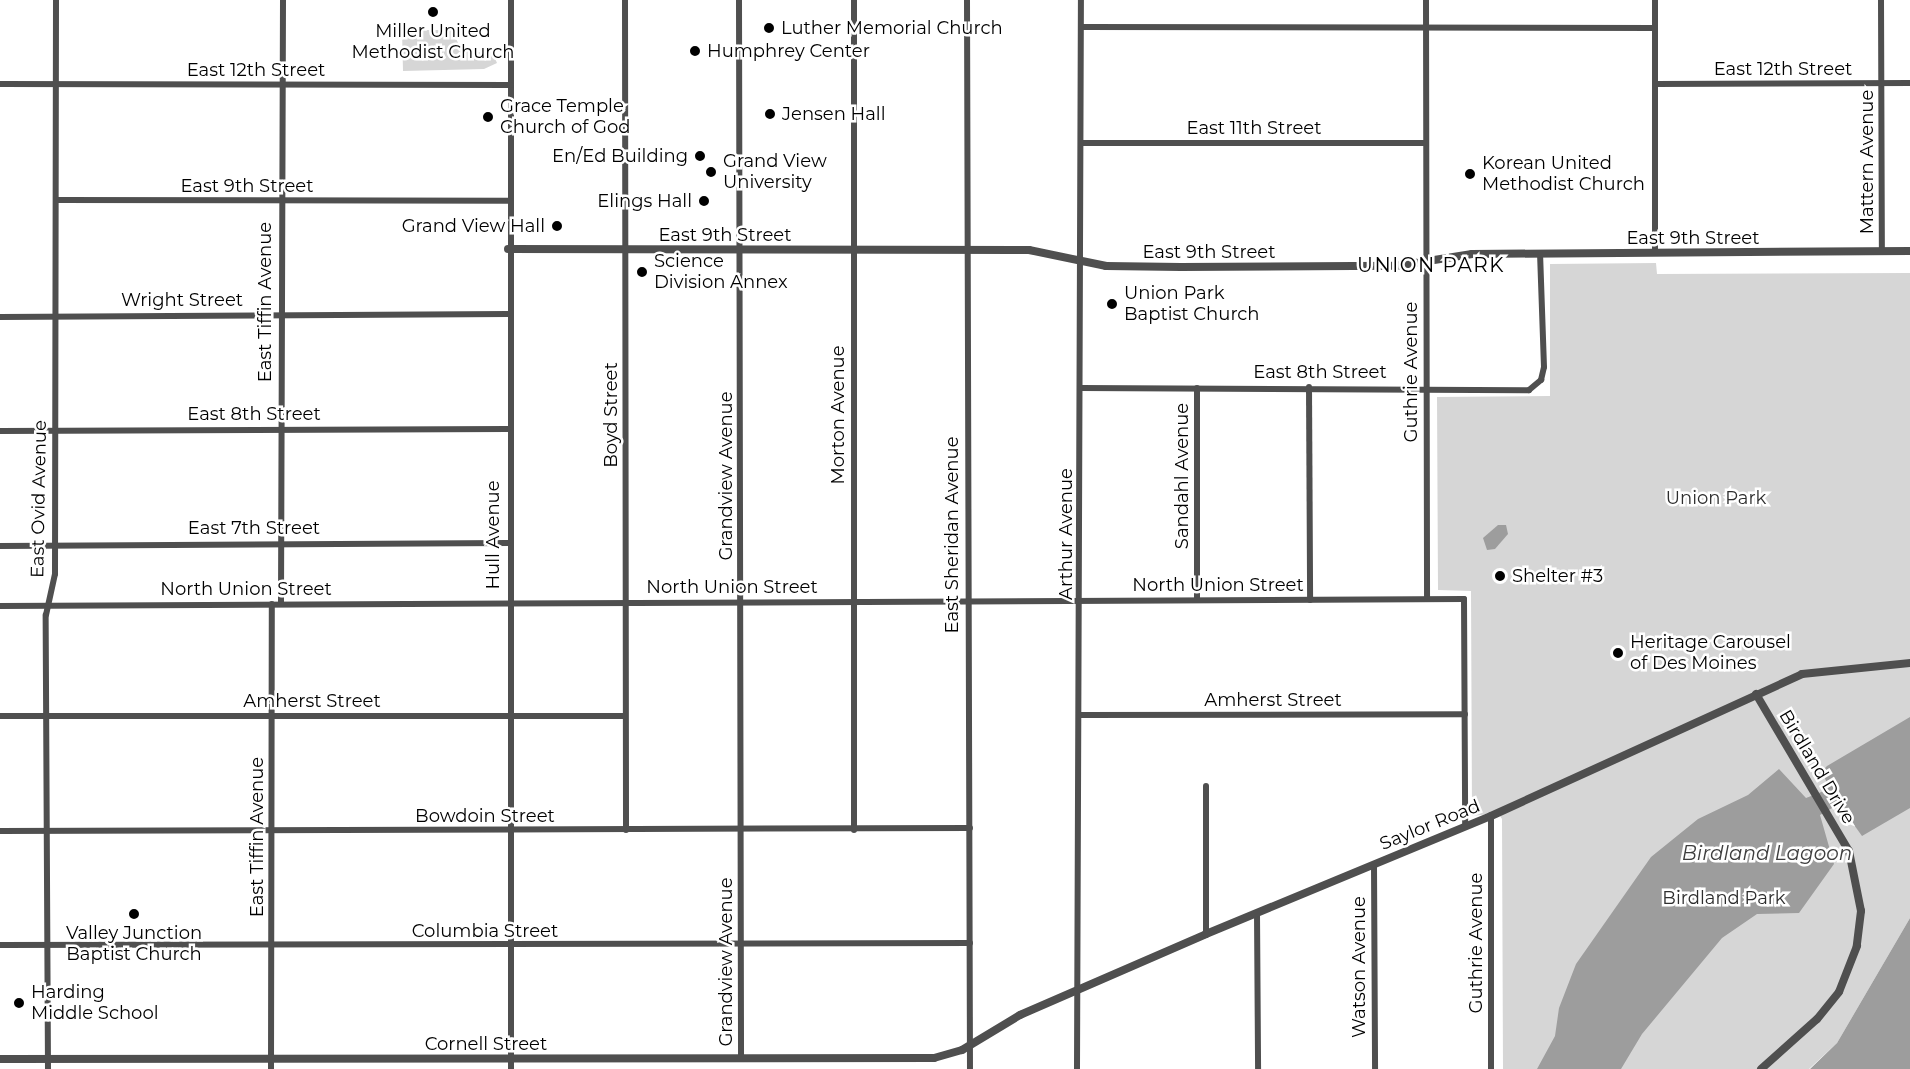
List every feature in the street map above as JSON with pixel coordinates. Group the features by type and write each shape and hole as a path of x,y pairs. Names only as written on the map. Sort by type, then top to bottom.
{"street":[{"name":"East Ovid Avenue","path":"48,1069 47,716 50,605 55,544 56,0"},
{"name":"East Tiffin Avenue","path":"281,604 279,315 283,0"},
{"name":"Hull Avenue","path":"511,0 512,85 508,249 511,1069"},
{"name":"Boyd Street","path":"626,0 626,830"},
{"name":"Grandview Avenue","path":"739,0 741,1059"},
{"name":"Morton Avenue","path":"854,0 852,250 854,830"},
{"name":"East Sheridan Avenue","path":"967,0 970,1069"},
{"name":"Arthur Avenue","path":"1077,1069 1081,715 1081,0"},
{"name":"Guthrie Avenue","path":"1426,0 1427,599"},
{"path":"1655,0 1655,253"},
{"name":"Mattern Avenue","path":"1881,0 1882,252"},
{"path":"1081,27 1655,28"},
{"name":"East 12th Street","path":"1656,84 1910,83"},
{"name":"East 12th Street","path":"0,84 512,85"},
{"name":"East 11th Street","path":"1081,144 1426,144"},
{"name":"East 9th Street","path":"56,200 510,201"},
{"name":"East 9th Street","path":"508,249 1043,250 1081,261 1125,267 1371,266 1425,260 1540,254 1910,251"},
{"name":"East 8th Street","path":"1082,388 1426,387 1529,390 1541,380 1544,367 1540,254"},
{"name":"Wright Street","path":"0,317 508,314"},
{"path":"1309,387 1310,600"},
{"name":"Sandahl Avenue","path":"1197,388 1197,600"},
{"name":"East 8th Street","path":"0,431 508,429"},
{"name":"East 7th Street","path":"0,546 281,542 508,543"},
{"name":"North Union Street","path":"0,606 1464,599 1465,714"},
{"name":"East Tiffin Avenue","path":"271,1069 272,604"},
{"name":"Saylor Road","path":"970,1046 1020,1015 1206,934 1466,827 1756,694 1818,669 1910,663"},
{"name":"Birdland Drive","path":"1756,694 1849,850 1858,882 1857,946 1829,1006 1761,1069"},
{"path":"1465,714 1466,827"},
{"name":"Amherst Street","path":"1081,715 1465,714"},
{"name":"Amherst Street","path":"0,716 625,716"},
{"path":"1206,786 1206,934"},
{"name":"Guthrie Avenue","path":"1491,816 1491,1069"},
{"name":"Bowdoin Street","path":"0,831 970,828"},
{"name":"Watson Avenue","path":"1374,865 1375,1069"},
{"path":"1257,913 1258,1069"},
{"name":"Columbia Street","path":"0,945 511,946 970,943"},
{"name":"Cornell Street","path":"0,1059 934,1058 970,1046"}],"green space":[{"path":"402,30 452,30 459,45 476,53 491,49 497,63 484,69 403,71"},
{"path":"1656,263 1657,274 1910,273 1910,918 1837,1043 1809,1069 1503,1069 1502,819 1498,813 1472,816 1471,591 1438,590 1437,397 1550,396 1550,264"}],"water":[{"path":"1498,525 1506,525 1508,534 1495,549 1487,550 1483,538"},
{"name":"Birdland Lagoon","path":"1910,717 1910,808 1862,836 1839,804 1820,815 1834,864 1799,913 1757,914 1722,938 1642,1034 1621,1069 1537,1069 1555,1036 1559,1008 1576,964 1651,857 1698,819 1748,795 1779,769 1806,798 1824,791 1828,786 1822,771 1827,766"},
{"path":"1910,918 1910,1069 1810,1069 1837,1043"}],"place":[{"name":"Miller United Methodist Church","path":"433,12"},
{"name":"Luther Memorial Church","path":"769,28"},
{"name":"Humphrey Center","path":"695,51"},
{"name":"Jensen Hall","path":"770,114"},
{"name":"Grace Temple Church of God","path":"488,117"},
{"name":"En/Ed Building","path":"700,156"},
{"name":"Grand View University","path":"711,172"},
{"name":"Korean United Methodist Church","path":"1470,174"},
{"name":"Elings Hall","path":"704,201"},
{"name":"Grand View Hall","path":"557,226"},
{"name":"Science Division Annex","path":"642,272"},
{"name":"Union Park Baptist Church","path":"1112,304"},
{"name":"Shelter #3","path":"1500,576"},
{"name":"Heritage Carousel of Des Moines","path":"1618,653"},
{"name":"Valley Junction Baptist Church","path":"134,914"},
{"name":"Harding Middle School","path":"19,1003"}],"district":[{"name":"UNION PARK","path":"1431,265"}],"park label":[{"name":"Union Park","path":"1716,498"},
{"name":"Birdland Park","path":"1724,898"}]}
